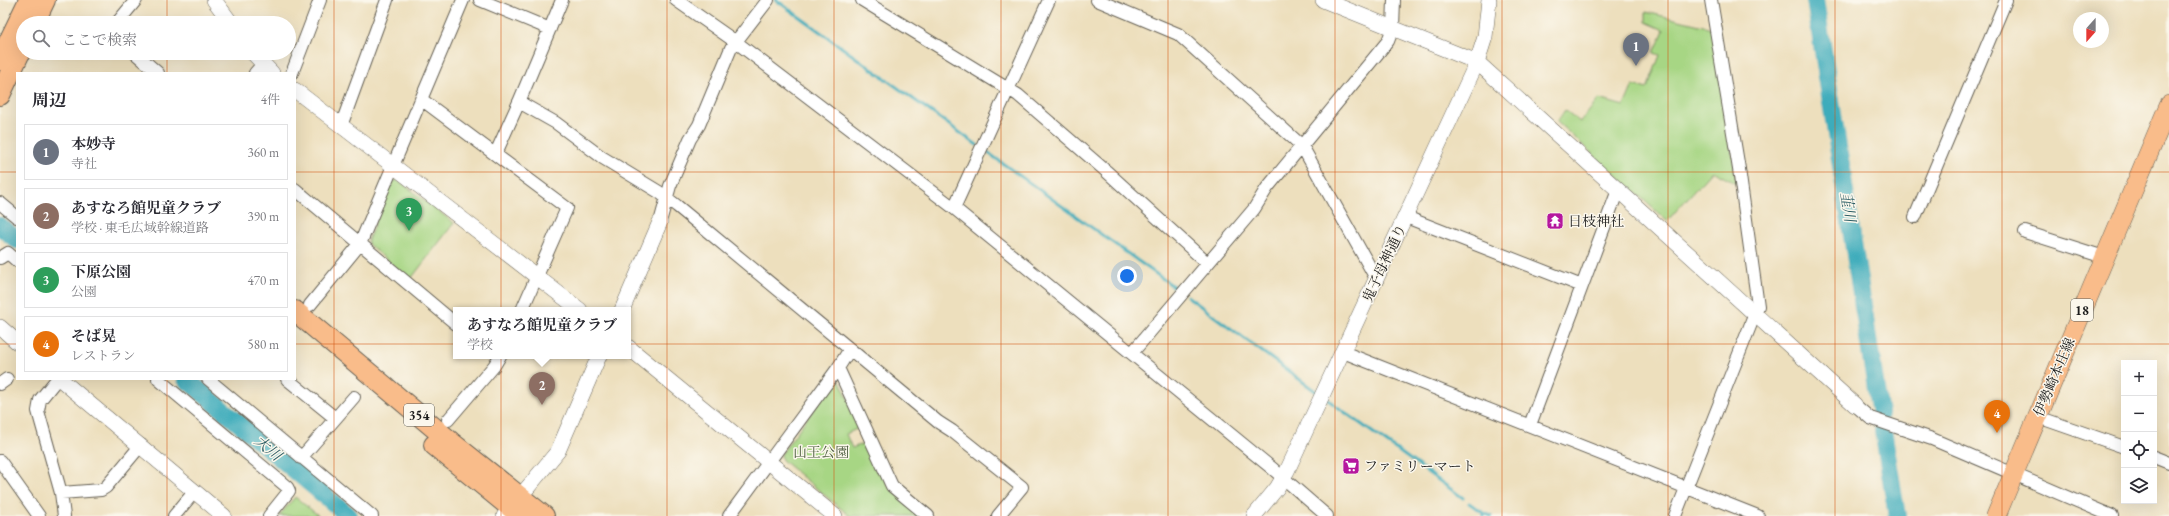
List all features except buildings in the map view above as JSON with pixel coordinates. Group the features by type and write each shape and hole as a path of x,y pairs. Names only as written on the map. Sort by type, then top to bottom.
{"highway":[{"path":"24,16 29,0"},
{"path":"37,16 45,0"},
{"path":"6,79 16,45"},
{"path":"6,79 16,60"},
{"name":"354","path":"303,308 451,442 514,509"},
{"name":"354","path":"296,330 514,509 544,516"}],"main road":[{"name":"伊勢崎本庄線","path":"1996,516 2169,104"}],"street":[{"path":"123,16 136,0"},
{"path":"214,0 226,16"},
{"path":"292,72 320,0"},
{"path":"341,126 387,0"},
{"path":"303,308 360,244 463,0"},
{"path":"480,0 550,29"},
{"path":"496,153 562,0"},
{"path":"676,0 736,42 954,208 1132,353 1326,516"},
{"path":"623,307 660,222 666,198 690,139 699,124 714,85 731,48 768,0"},
{"path":"862,0 1009,90 1106,171 1206,263"},
{"path":"954,208 1049,0"},
{"path":"1097,0 1178,34 1302,146 1377,280"},
{"path":"1323,0 1477,62 1755,312 1870,418 1932,439 2112,516"},
{"path":"1132,353 1206,263 1254,208 1267,188 1388,42 1393,28 1394,0"},
{"name":"鬼子母神通り","path":"1254,516 1283,479 1377,280 1477,62 1485,37 1489,0"},
{"path":"1675,516 1758,306 1739,169 1711,0"},
{"path":"1915,217 2006,0"},
{"path":"143,60 157,72"},
{"path":"296,91 576,307"},
{"path":"421,99 496,153 567,208 523,307"},
{"path":"519,102 556,123 602,158 666,198 1022,488 998,516"},
{"path":"296,190 453,322"},
{"path":"1530,425 1618,190"},
{"path":"0,203 16,216"},
{"path":"1406,217 1582,286"},
{"path":"2025,232 2104,257"},
{"path":"0,258 8,254 16,260"},
{"path":"0,328 16,341"},
{"path":"729,516 838,368 850,348"},
{"path":"631,349 835,516"},
{"path":"1343,352 1758,516"},
{"path":"448,420 496,359"},
{"path":"514,509 558,451 598,359"},
{"path":"838,368 892,486 928,516"},
{"path":"56,380 40,400 38,411 60,493 64,516"},
{"path":"61,380 224,516"},
{"path":"159,380 287,487 289,491 286,496 269,516"},
{"path":"212,380 222,383 302,458 372,516"},
{"path":"288,380 335,418"},
{"path":"302,458 354,397"},
{"path":"2038,417 2121,446"},
{"path":"60,493 101,490 106,487 141,446"},
{"path":"2157,459 2169,463"},
{"path":"2,466 39,516"},
{"path":"174,516 195,491"}],"green space":[{"path":"1646,12 1712,28 1737,184 1712,171 1667,221 1557,122 1565,110 1580,122 1599,99 1624,106 1633,85 1647,89 1660,55 1654,53 1664,30 1646,22"},
{"path":"398,180 454,223 410,280 368,244 368,240 392,181"},
{"name":"山王公園","path":"834,381 840,381 861,427 846,434 852,448 868,442 889,487 923,516 850,516 782,460 781,454"},
{"path":"295,497 319,516 279,516"}],"waterway":[{"path":"776,0 977,145"},
{"name":"韮川","path":"1815,0 1880,414"},
{"path":"987,152 1177,289"},
{"name":"大川","path":"0,226 16,239"},
{"path":"1187,296 1318,393"},
{"name":"大川","path":"187,380 349,516"},
{"path":"1328,400 1463,498"},
{"name":"韮川","path":"1883,430 1897,516"},
{"path":"1469,503 1482,512 1484,516"},
{"path":"1482,512 1491,516"}],"place":[{"name":"本妙寺","path":"1636,66"},
{"name":"日枝神社","path":"1555,221"},
{"name":"下原公園","path":"409,231"},
{"name":"あすなろ館児童クラブ","path":"542,405"},
{"name":"そば晃","path":"1997,433"},
{"name":"ファミリーマート","path":"1351,466"}]}
